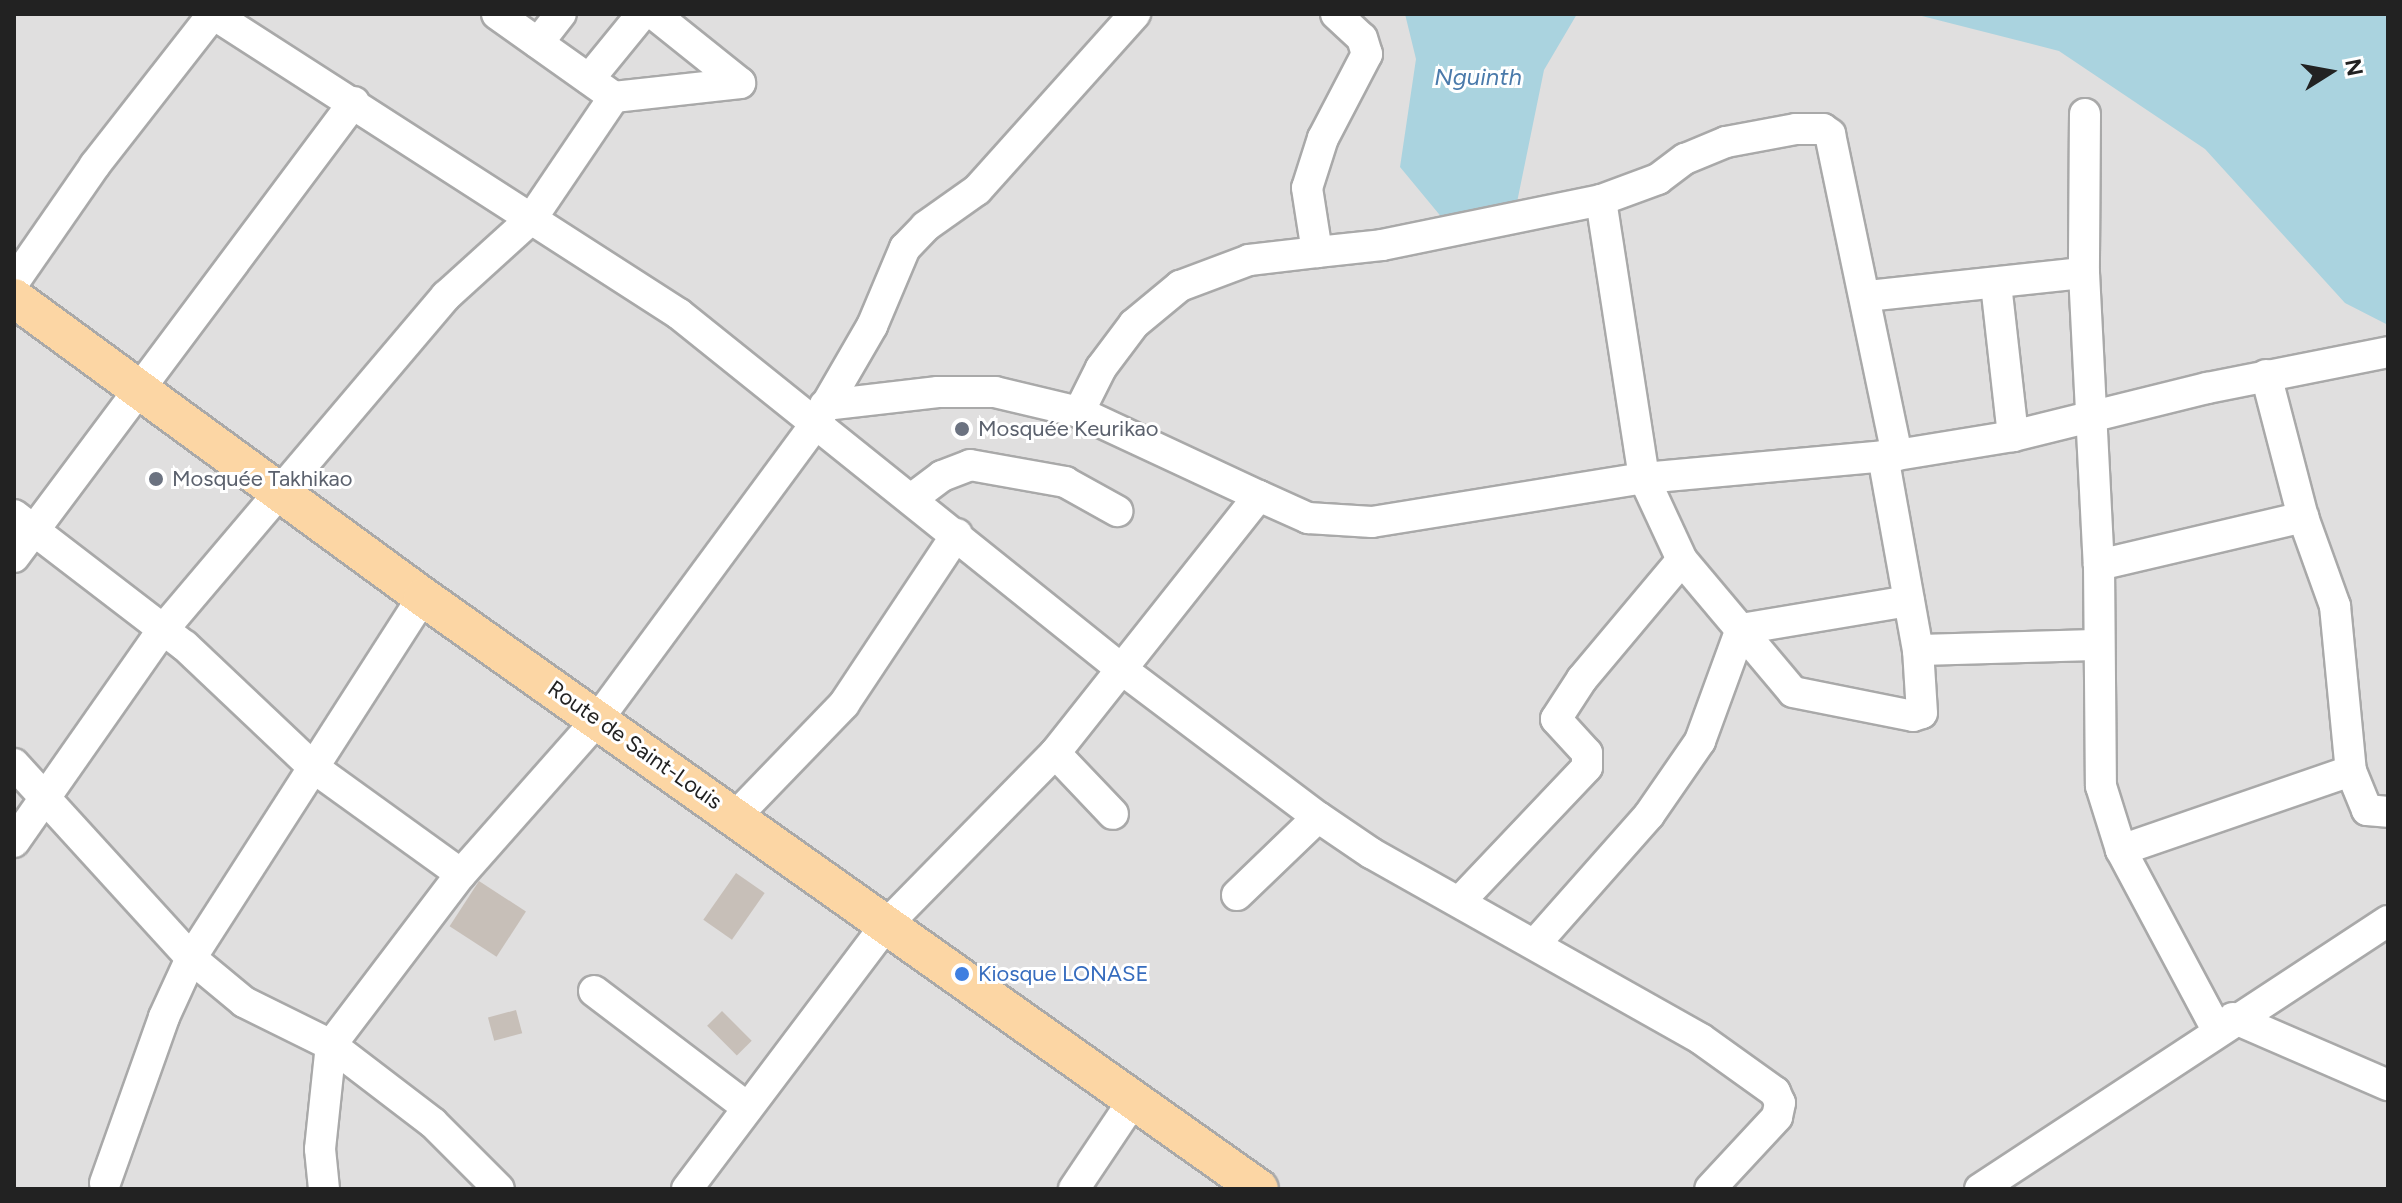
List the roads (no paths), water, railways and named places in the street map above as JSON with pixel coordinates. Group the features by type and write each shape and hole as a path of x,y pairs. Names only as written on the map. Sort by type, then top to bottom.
{"main road":[{"name":"Route de Saint-Louis","path":"14,298 279,488 423,597 1259,1189"}],"street":[{"path":"14,282 95,165 213,14 679,314 819,416 1120,668 1318,817 1371,853 1461,900 1701,1039 1775,1092 1780,1103 1777,1117 1710,1189"},
{"path":"497,14 614,97 740,83 654,14"},
{"path":"538,43 561,14"},
{"path":"589,79 642,14"},
{"path":"324,1189 320,1149 331,1045 461,874 598,719 819,416 872,326 905,248 926,226 977,190 1135,14"},
{"path":"1317,252 1307,188 1323,138 1367,54 1362,38 1336,14"},
{"path":"14,842 161,632 279,488 446,296 532,218 614,97"},
{"path":"14,557 24,522 143,390 354,102"},
{"path":"2085,114 2084,273 2099,565 2097,645 2101,786 2121,850 2225,1024 2388,1085"},
{"path":"1079,412 1101,368 1134,324 1180,286 1249,260 1382,245 1601,200 1658,179 1685,159 1726,142 1823,129 1836,147 1867,296 1918,650 1922,713 1913,716 1793,692 1682,560 1644,478 1601,200"},
{"path":"1867,296 2084,273"},
{"path":"1996,284 2013,436"},
{"path":"819,416 969,390 1079,412 1308,518 1372,522 1644,478 1890,456 2013,436 2091,420 2266,375 2388,352"},
{"path":"2266,375 2303,517 2335,606 2351,771 2367,810 2388,812"},
{"path":"914,497 942,476 970,465 1065,482 1117,511"},
{"path":"687,1189 887,924 1055,753 1259,496"},
{"path":"2099,565 2303,517"},
{"path":"24,522 212,670 314,768 461,874"},
{"path":"736,816 844,704 957,534"},
{"path":"1461,900 1587,767 1587,753 1556,719 1582,679 1682,560"},
{"path":"105,1183 164,1017 191,958 423,597"},
{"path":"1741,629 1909,601"},
{"path":"1535,944 1649,815 1700,741 1741,629"},
{"path":"1918,650 2097,645"},
{"path":"1055,753 1113,814"},
{"path":"14,764 191,958 244,1002 331,1045 433,1123 499,1189"},
{"path":"2121,850 2351,771"},
{"path":"1237,895 1318,817"},
{"path":"1980,1189 2225,1024 2388,921"},
{"path":"594,991 748,1108"},
{"path":"1074,1189 1133,1101"}],"water":[{"name":"Nguinth","path":"1405,14 1577,14 1544,70 1515,212 1448,225 1400,167 1416,59"},
{"path":"1914,14 2388,14 2388,325 2345,303 2205,149 2059,51"}],"place":[{"name":"Mosquée Keurikao","path":"962,429"},
{"name":"Mosquée Takhikao","path":"156,479"},
{"name":"Kiosque LONASE","path":"962,974"}]}
